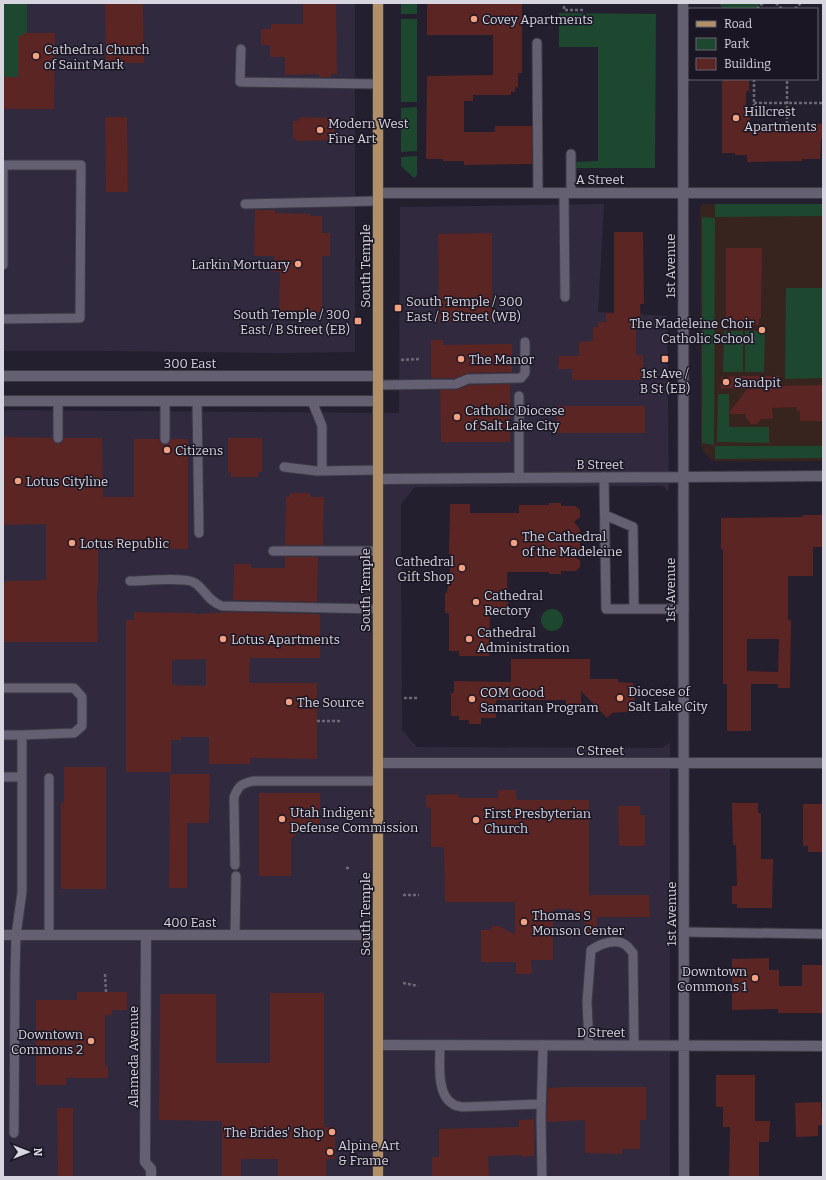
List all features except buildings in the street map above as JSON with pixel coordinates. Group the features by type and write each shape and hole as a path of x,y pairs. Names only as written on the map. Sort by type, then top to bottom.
{"main road":[{"name":"South Temple","path":"378,3 378,1177"}],"street":[{"name":"1st Avenue","path":"683,3 684,1177"},
{"name":"A Street","path":"378,197 538,193 823,193"},
{"name":"300 East","path":"3,376 378,380"},
{"path":"3,401 378,401"},
{"name":"B Street","path":"378,474 519,478 823,476"},
{"name":"C Street","path":"378,763 823,763"},
{"name":"400 East","path":"3,935 378,935"},
{"name":"Alameda Avenue","path":"146,935 145,1162 151,1169 151,1177"},
{"name":"D Street","path":"378,1045 823,1046"}],"lane":[{"path":"537,43 538,193"},
{"path":"241,49 240,82 378,84"},
{"path":"565,297 567,193 570,154"},
{"path":"3,266 3,165 81,165 80,318 3,319"},
{"path":"245,204 378,197"},
{"path":"378,380 456,384 468,379 521,378 525,373 525,342"},
{"path":"519,396 519,478"},
{"path":"58,401 58,438"},
{"path":"165,401 165,439"},
{"path":"198,401 199,533"},
{"path":"312,401 322,426 322,471"},
{"path":"284,467 378,474"},
{"path":"604,477 606,609 684,609"},
{"path":"605,515 633,527 634,609"},
{"path":"273,550 378,550"},
{"path":"130,581 184,580 193,582 198,585 211,600 222,606 378,609"},
{"path":"3,688 74,688 82,697 82,726 74,733 3,735"},
{"path":"14,1133 16,935 22,892 22,735"},
{"path":"3,777 22,777"},
{"path":"49,778 49,935"},
{"path":"235,865 234,797 237,788 242,783 378,781"},
{"path":"235,935 236,876"},
{"path":"684,932 823,934"},
{"path":"589,1045 587,1002 591,950 599,945 616,941 626,944 633,953 634,1045"},
{"path":"440,1045 441,1088 445,1097 452,1104 462,1107 541,1104"},
{"path":"542,1177 541,1104 543,1045"}],"path":[{"path":"564,6 564,10 583,10"},
{"path":"754,80 754,119"},
{"path":"787,81 787,125"},
{"path":"754,103 823,103"},
{"path":"401,360 420,360"},
{"path":"404,698 419,698"},
{"path":"317,721 340,721"},
{"path":"403,895 419,895"},
{"path":"105,974 106,992"},
{"path":"403,983 418,986"}],"shaded area":[{"path":"3,3 355,3 355,352 279,353 3,351"},
{"path":"604,204 598,312 667,316 669,492 663,486 415,487 401,504 402,730 417,747 662,748 670,743 670,1177 3,1177 3,410 399,413 400,207"},
{"name":"The Madeleine Choir Catholic School","path":"704,204 823,204 823,461 715,461 710,459 702,450 700,209"}],"green space":[{"path":"3,3 27,3 27,33 23,36 18,36 18,77 3,77"},
{"path":"401,3 417,3 417,14 401,14"},
{"path":"719,3 762,3 756,8 722,8"},
{"path":"559,13 656,14 655,168 575,168 575,162 598,161 598,47 559,47"},
{"path":"401,19 417,19 417,102 401,102"},
{"path":"417,107 417,151 401,152 401,108"},
{"path":"417,156 417,175 415,178 401,166 401,157"},
{"path":"715,204 823,204 823,216 715,217"},
{"path":"702,217 715,218 714,445 702,443"},
{"path":"786,288 823,288 823,378 785,379"},
{"path":"724,331 743,331 743,372 723,372"},
{"path":"745,331 765,331 764,372 745,372"},
{"path":"718,394 729,394 729,427 769,427 769,443 717,442"},
{"path":"715,446 823,446 823,458 715,459"},
{"path":"552,609 560,612 563,620 560,628 552,631 544,628 541,620 544,612"}],"place":[{"name":"Covey Apartments","path":"474,19"},
{"name":"Cathedral Church of Saint Mark","path":"36,56"},
{"name":"Hillcrest Apartments","path":"736,118"},
{"name":"Modern West Fine Art","path":"320,130"},
{"name":"Larkin Mortuary","path":"298,264"},
{"name":"South Temple / 300 East / B Street (WB)","path":"398,308"},
{"name":"South Temple / 300 East / B Street (EB)","path":"358,321"},
{"name":"The Madeleine Choir Catholic School","path":"762,330"},
{"name":"The Manor","path":"461,359"},
{"name":"1st Ave / B St (EB)","path":"665,359"},
{"name":"Sandpit","path":"726,382"},
{"name":"Catholic Diocese of Salt Lake City","path":"457,417"},
{"name":"Citizens","path":"167,450"},
{"name":"Lotus Cityline","path":"18,481"},
{"name":"Lotus Republic","path":"72,543"},
{"name":"The Cathedral of the Madeleine","path":"514,543"},
{"name":"Cathedral Gift Shop","path":"462,568"},
{"name":"Cathedral Rectory","path":"476,602"},
{"name":"Lotus Apartments","path":"223,639"},
{"name":"Cathedral Administration","path":"469,639"},
{"name":"Diocese of Salt Lake City","path":"620,698"},
{"name":"COM Good Samaritan Program","path":"472,699"},
{"name":"The Source","path":"289,702"},
{"name":"Utah Indigent Defense Commission","path":"282,819"},
{"name":"First Presbyterian Church","path":"476,820"},
{"name":"Thomas S Monson Center","path":"524,922"},
{"name":"Downtown Commons 1","path":"755,978"},
{"name":"Downtown Commons 2","path":"91,1041"},
{"name":"The Brides' Shop","path":"332,1132"},
{"name":"Alpine Art & Frame","path":"330,1152"}]}
